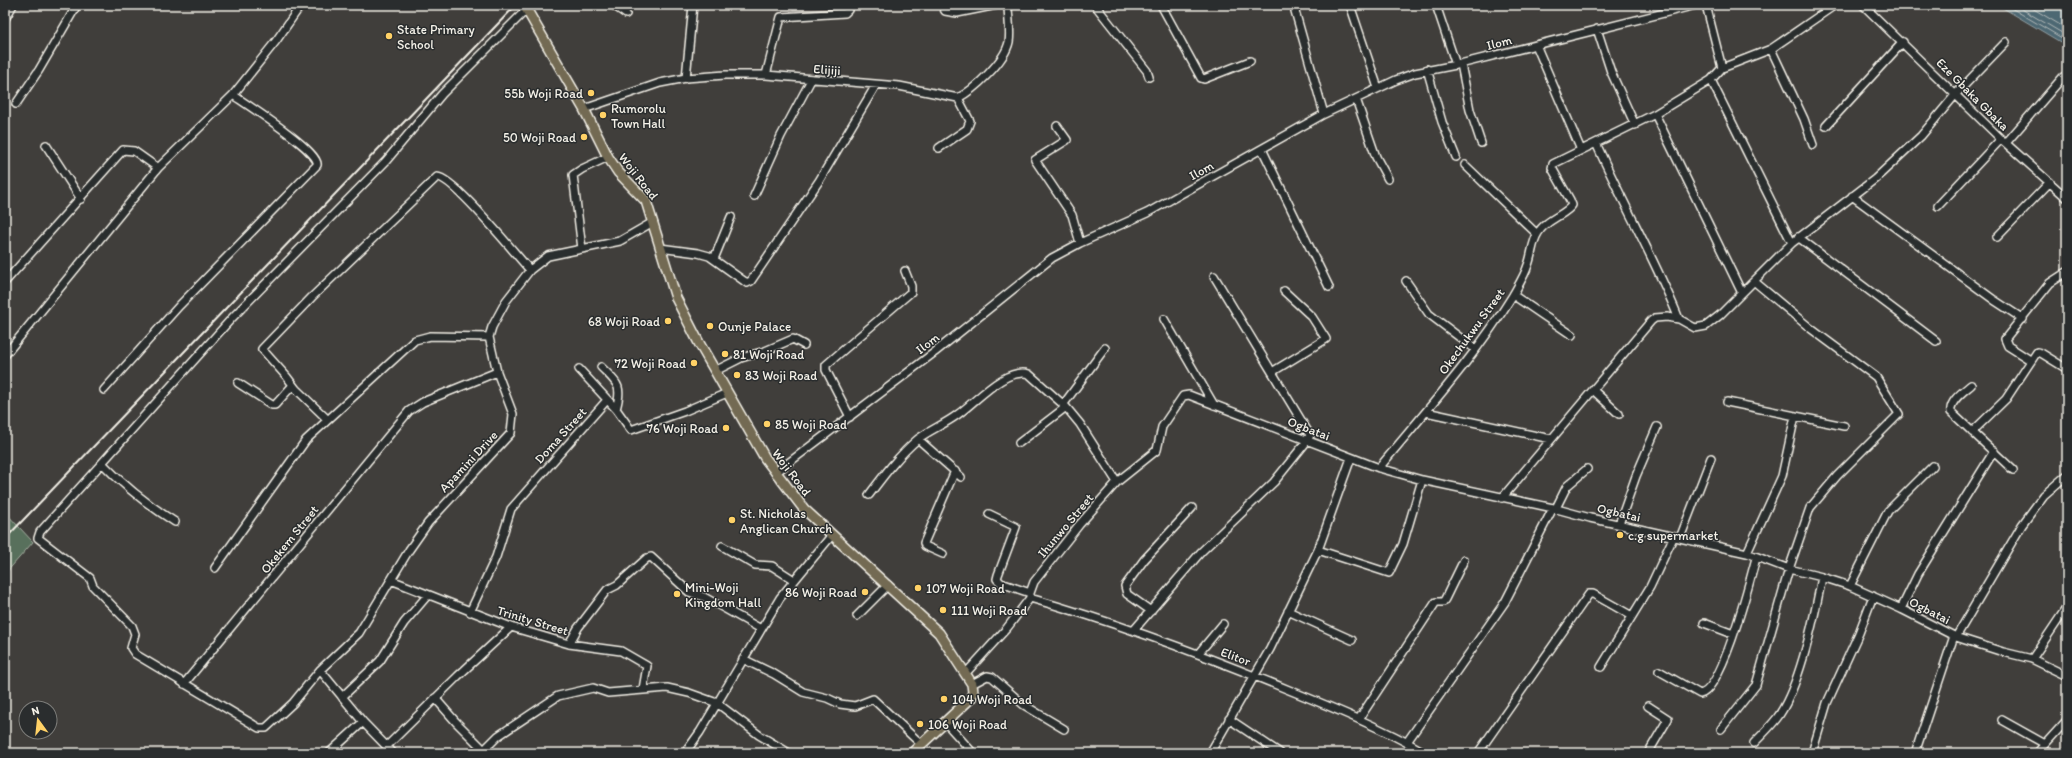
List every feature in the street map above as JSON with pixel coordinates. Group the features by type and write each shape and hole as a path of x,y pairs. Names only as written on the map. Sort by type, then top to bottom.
{"main road":[{"name":"Woji Road","path":"526,7 584,109 608,157 618,172 646,201 676,298 727,393 775,473 796,501 939,633 972,684"},
{"path":"912,753 970,698 973,692 972,684"}],"street":[{"path":"5,19 13,5"},
{"path":"16,104 39,70 77,5"},
{"path":"5,355 158,168 233,95 276,41 301,5"},
{"path":"613,5 626,14"},
{"path":"686,78 693,5"},
{"path":"766,75 780,17 845,13 848,10 846,5"},
{"path":"942,5 945,11 957,13 984,6 997,5"},
{"path":"939,148 969,128 970,121 958,98 977,86 1007,49 1009,40 1008,5"},
{"path":"1095,5 1147,71 1149,77"},
{"path":"1161,5 1201,78 1204,79 1250,61"},
{"path":"1350,5 1378,88"},
{"path":"1436,5 1458,64 1470,110 1481,143"},
{"name":"Ilom","path":"775,473 935,352 1052,258 1080,243 1147,213 1324,114 1378,88 1427,69 1458,64 1696,5"},
{"path":"1706,5 1722,68"},
{"path":"1536,45 1581,150 1655,114 1711,80 1722,68 1771,49 1835,5"},
{"name":"Eze Gbaka Gbaka","path":"1863,5 1903,42 2003,141 2067,198"},
{"path":"184,684 134,654 131,648 135,634 132,626 93,586 90,578 38,538 40,532 232,318 386,161 442,94 526,7"},
{"path":"1295,11 1324,114"},
{"path":"1597,29 1611,72 1635,125"},
{"path":"1826,126 1903,42"},
{"path":"1502,498 1651,321 1660,317 1679,319 1695,328 1706,326 1730,305 1742,291 1754,282 1798,237 1875,179 1921,136 1956,94 2006,42"},
{"path":"1771,49 1804,119 1813,145"},
{"path":"1427,69 1442,122 1456,157"},
{"name":"Elijiji","path":"584,109 642,88 686,78 725,75 766,75 913,88 958,98"},
{"path":"1938,206 2003,141 2063,77"},
{"path":"754,196 781,136 811,80"},
{"path":"1711,80 1792,243"},
{"path":"660,248 698,252 714,259 747,283 751,281 819,181 876,85"},
{"path":"104,390 179,306 317,165 316,157 281,128 233,95"},
{"path":"1356,98 1376,157 1388,180"},
{"path":"1655,114 1742,291"},
{"path":"1057,126 1067,140 1037,159 1035,162 1072,215 1080,243"},
{"path":"1596,143 1618,192 1670,296 1679,319"},
{"path":"46,145 81,199"},
{"path":"1262,149 1329,288"},
{"path":"5,282 14,270 81,199 123,150 134,151 158,168"},
{"name":"Okechukwu Street","path":"1379,468 1426,412 1475,349 1513,295 1528,266 1537,234 1542,227 1556,216 1570,208 1572,205 1552,166 1553,164 1581,150"},
{"path":"582,248 573,175 582,169 608,157"},
{"path":"1465,165 1537,234"},
{"path":"327,419 296,389 263,353 262,349 264,345 438,177 442,177 447,180 473,205 530,270"},
{"path":"1996,237 2050,182"},
{"path":"1852,196 1994,300 2023,319"},
{"path":"714,259 730,218"},
{"path":"215,568 272,490 302,445 327,419 414,340 430,336 489,337 492,327 506,301 530,270 548,256 620,241 653,222"},
{"path":"1798,237 1936,341"},
{"path":"850,417 826,370 826,365 911,292 911,286 905,271"},
{"path":"2030,360 2008,346 2005,341 2050,283 2067,272"},
{"path":"1134,630 1200,552 1274,482 1307,441 1309,432 1214,276"},
{"path":"1406,281 1429,314 1475,349"},
{"path":"1721,729 1756,685 1789,569 1810,508 1836,476 1898,416 1898,411 1876,377 1805,325 1754,282"},
{"path":"1272,372 1326,339 1312,317 1284,291"},
{"path":"1513,295 1572,335"},
{"path":"1164,319 1214,405"},
{"name":"Apamini Drive","path":"184,684 263,730 293,703 320,670 364,627 409,550 435,513 511,433 513,414 497,372 489,337"},
{"path":"715,371 741,358 765,351 793,339 804,345"},
{"path":"1019,443 1064,406 1105,348"},
{"path":"1972,432 2006,399 2015,388 2030,360 2039,352 2067,369"},
{"path":"601,367 620,388 616,409"},
{"path":"579,369 616,409 629,428 635,430 727,393"},
{"name":"Okekem Street","path":"184,684 409,411 423,402 497,372"},
{"path":"869,495 887,472 918,439 958,414 997,383 1023,372 1030,374 1064,406 1080,424 1117,482"},
{"path":"238,383 272,405 275,405 293,384"},
{"path":"1971,384 1953,402 1950,407 1952,414 2014,470"},
{"path":"1593,390 1619,414"},
{"name":"Ogbatai","path":"1183,396 1189,395 1379,468 1422,480 1554,508 1590,518 1747,553 1756,558 1789,569 1850,586 1901,609 1955,637 2003,652 2032,659 2067,676"},
{"name":"Ihunwo Street","path":"966,673 1007,628 1030,595 1034,582 1079,525 1117,482 1156,450 1162,427 1183,396"},
{"name":"Doma Street","path":"470,612 496,558 511,509 607,400"},
{"path":"1727,402 1844,426"},
{"path":"1426,412 1551,439"},
{"path":"1747,553 1782,476 1795,416"},
{"path":"1619,524 1636,476 1657,427"},
{"path":"918,439 961,477"},
{"path":"1901,609 1918,574 1994,451"},
{"path":"1210,753 1254,676 1318,550 1351,458"},
{"path":"1600,667 1658,573 1677,538 1712,458"},
{"path":"102,463 129,490 148,505 175,522"},
{"path":"1850,586 1888,511 1933,466"},
{"path":"1407,742 1505,602 1554,508 1568,486 1588,469"},
{"path":"943,554 925,546 924,543 955,471"},
{"path":"1915,753 1955,637 2022,524 2044,495 2067,475"},
{"path":"1318,550 1389,573 1403,544 1422,480"},
{"path":"1151,610 1127,594 1125,586 1144,560 1192,508"},
{"name":"Elitor","path":"989,514 1016,527 998,579 1001,583 1030,595 1134,630 1254,676 1359,719 1407,742 1426,753"},
{"path":"685,753 780,598 832,535"},
{"path":"722,546 755,565 772,566 794,580"},
{"path":"569,644 578,628 607,590 617,585 647,558 651,557 689,592 704,597 761,629"},
{"path":"1659,671 1700,694 1703,694 1724,662 1756,558"},
{"path":"1359,719 1436,602 1443,602 1445,599 1464,560"},
{"path":"1754,743 1777,718 1791,690 1816,606 1822,577"},
{"name":"Trinity Street","path":"391,580 427,596 511,628 569,644 608,648 630,655 647,666 643,689"},
{"path":"857,616 888,585"},
{"path":"1478,753 1589,594 1593,594 1632,616"},
{"path":"342,697 380,661 404,623 427,596"},
{"path":"1812,753 1827,703 1859,633 1872,596"},
{"path":"2032,659 2067,607"},
{"path":"1288,611 1352,640"},
{"path":"1704,623 1733,634"},
{"path":"1198,654 1223,624"},
{"path":"387,746 435,698 511,628"},
{"path":"743,659 779,676 803,692 827,698 840,704 852,704 856,706 873,699 921,744"},
{"path":"320,670 363,722 393,753"},
{"path":"972,684 987,676 992,676 1024,705 1064,729"},
{"path":"435,698 483,751 498,736 558,696 593,688 608,693 668,688 717,703 759,735 789,753"},
{"path":"1648,706 1668,719 1648,753"},
{"path":"1230,719 1280,753"},
{"path":"2002,720 2045,744"},
{"path":"2037,753 2067,720"},
{"path":"329,753 363,722"},
{"path":"945,722 973,753"}],"green space":[{"path":"5,512 33,542 5,574"}],"water":[{"path":"1998,5 2067,5 2067,46"}],"railway":[{"path":"5,539 516,5"}],"place":[{"name":"State Primary School","path":"389,36"},
{"name":"55b Woji Road","path":"591,93"},
{"name":"Rumorolu Town Hall","path":"603,115"},
{"name":"50 Woji Road","path":"584,137"},
{"name":"68 Woji Road","path":"668,321"},
{"name":"Ounje Palace","path":"710,326"},
{"name":"81 Woji Road","path":"725,354"},
{"name":"72 Woji Road","path":"694,363"},
{"name":"83 Woji Road","path":"737,375"},
{"name":"85 Woji Road","path":"767,424"},
{"name":"76 Woji Road","path":"726,428"},
{"name":"St. Nicholas Anglican Church","path":"732,520"},
{"name":"c.g supermarket","path":"1620,535"},
{"name":"107 Woji Road","path":"918,588"},
{"name":"86 Woji Road","path":"865,592"},
{"name":"Mini-Woji Kingdom Hall","path":"677,594"},
{"name":"111 Woji Road","path":"943,610"},
{"name":"104 Woji Road","path":"944,699"},
{"name":"106 Woji Road","path":"920,724"}]}
